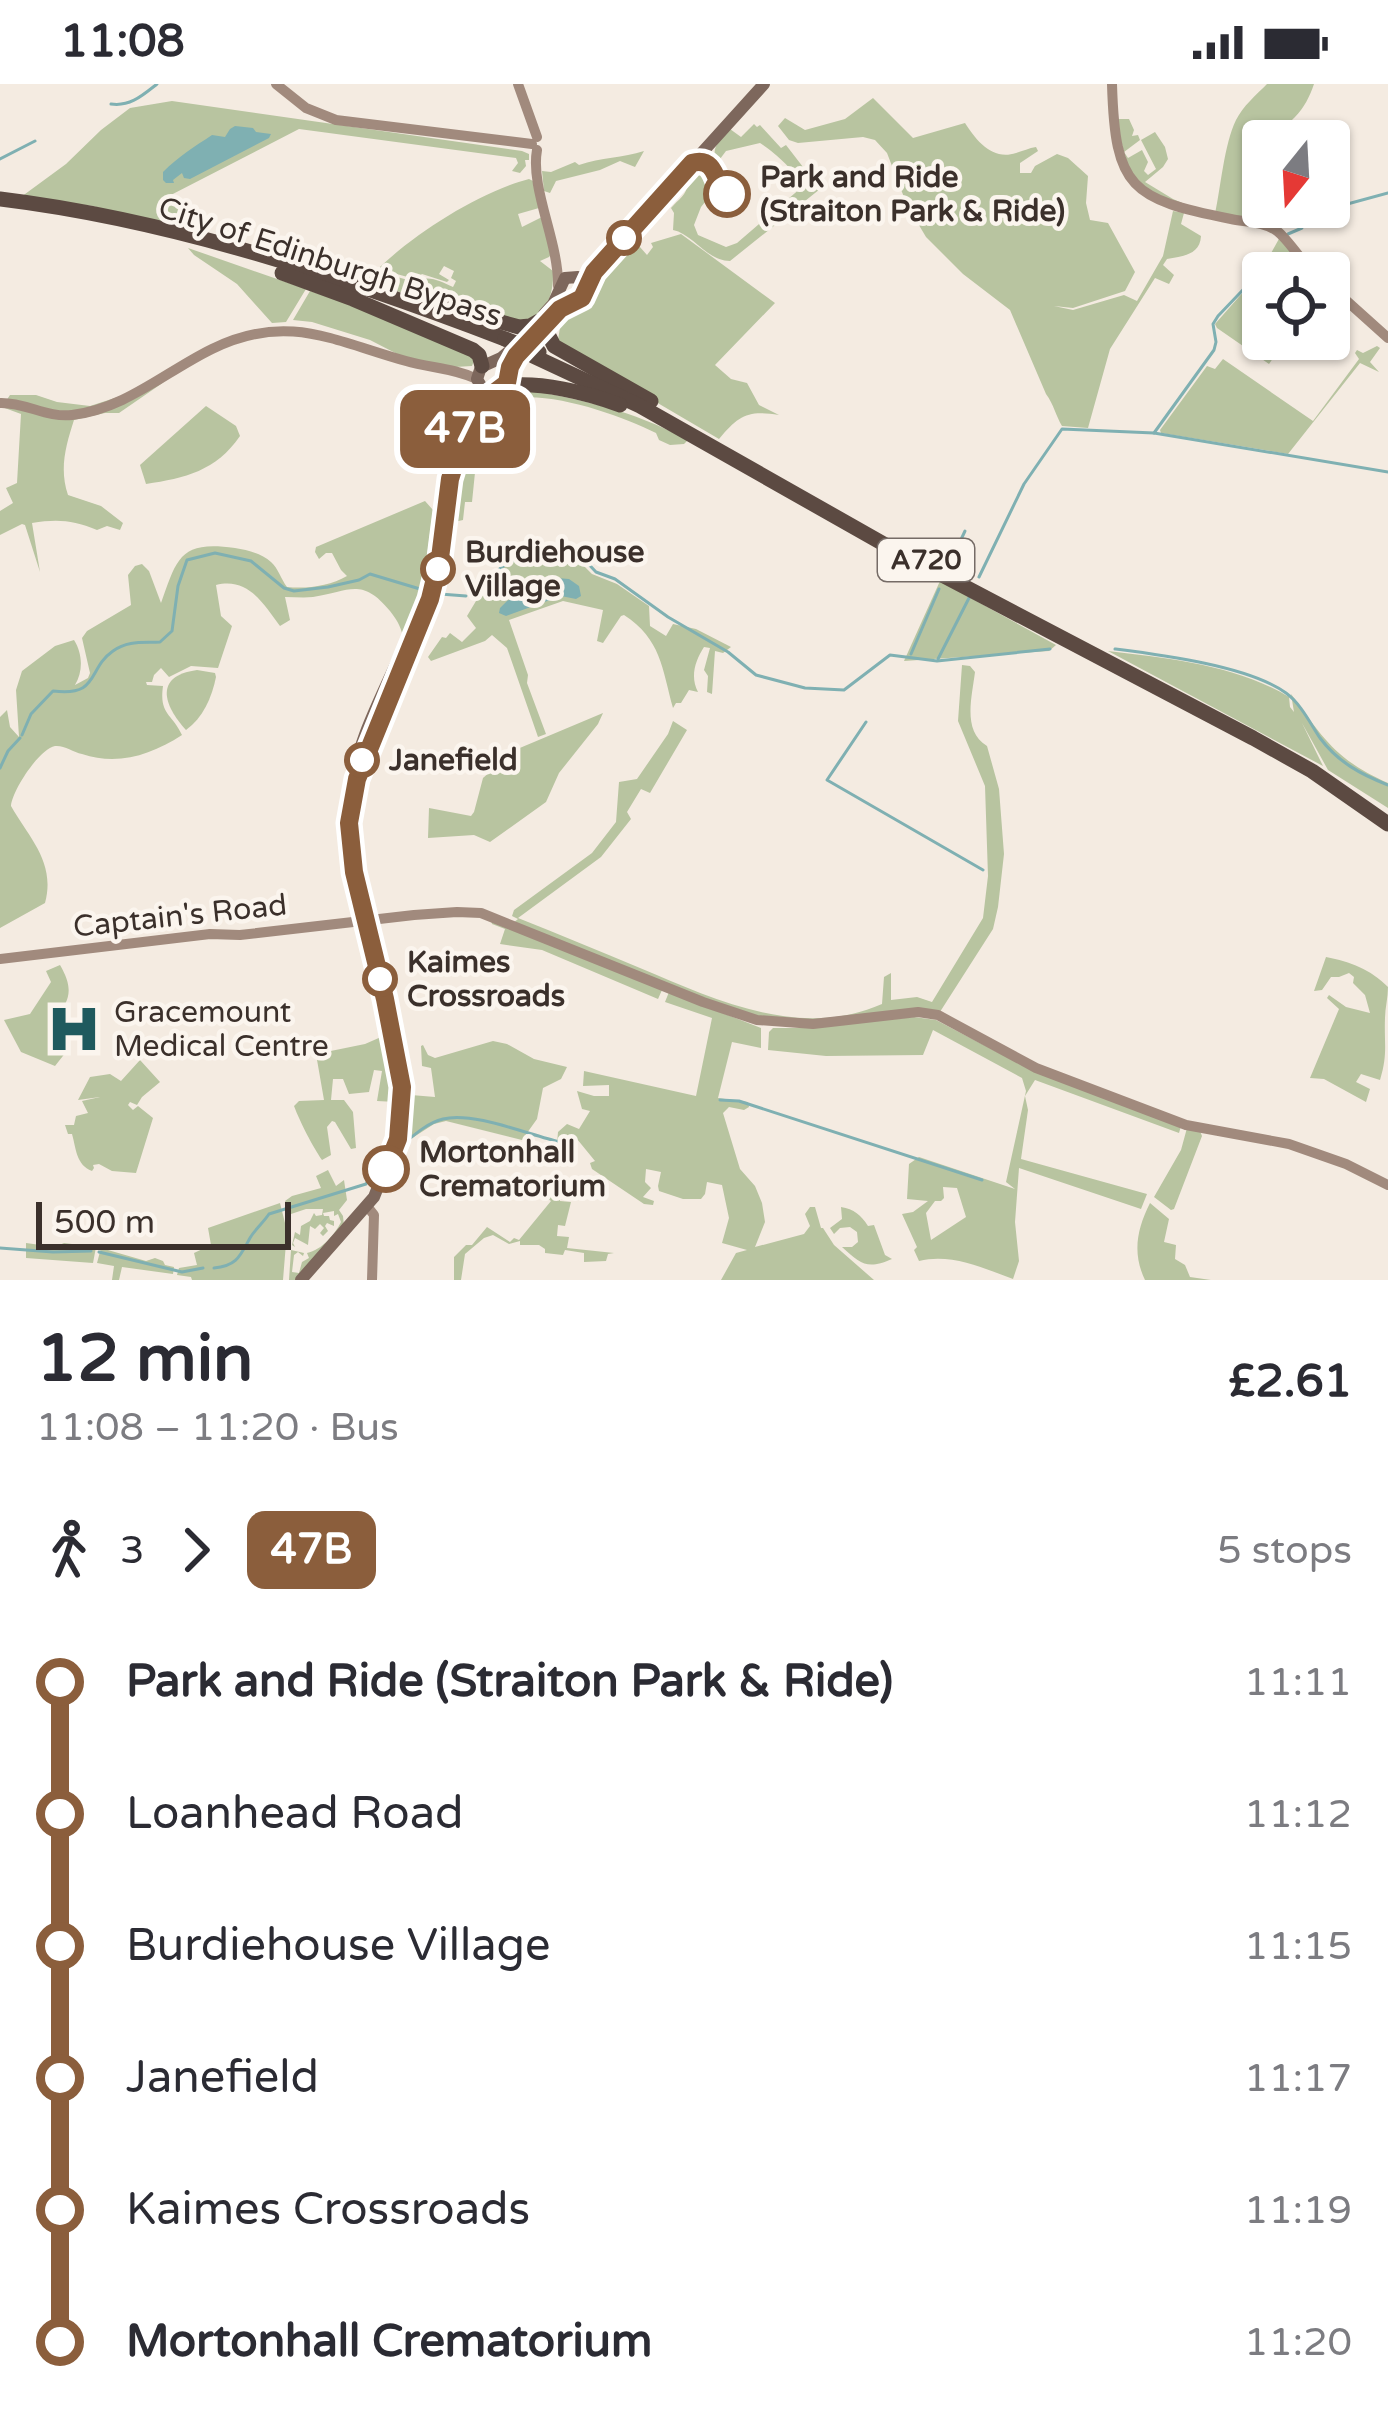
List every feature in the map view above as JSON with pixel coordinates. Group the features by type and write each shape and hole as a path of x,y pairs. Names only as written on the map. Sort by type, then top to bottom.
{"highway":[{"name":"City of Edinburgh Bypass","path":"0,202 219,251 503,341"},
{"name":"City of Edinburgh Bypass","path":"0,202 90,212 154,226 332,278 616,387 1014,608 1258,734 1388,820"},
{"path":"219,251 353,299 467,347 477,352 482,372"},
{"path":"332,278 513,326 545,320 554,346 740,456"},
{"name":"City of Edinburgh Bypass","path":"536,354 1253,738 1388,820"},
{"path":"504,383 606,400 720,452"}],"main road":[{"path":"276,84 311,111 336,120 535,143"},
{"path":"518,84 535,143 536,174 568,274 582,280 586,289"},
{"path":"349,823 363,758 430,599 457,449 475,411 504,383 568,274 597,257 759,84"},
{"path":"301,1280 374,1198 398,1139 402,1087 354,872 350,789 355,766 424,601 433,567 440,498 457,433 482,372 545,320 580,301 598,267 759,84"},
{"path":"1112,84 1119,158 1138,187 1169,206 1268,226 1294,252"},
{"path":"1350,304 1388,338"},
{"path":"0,403 67,415 110,406 218,346 278,331 331,336 405,361 460,371 482,372 503,365 504,383"},
{"path":"482,372 487,391 504,383"},
{"name":"Captain's Road","path":"0,959 210,934 240,935 457,911 481,913 765,1022 813,1024 918,1012 938,1016 1036,1068 1186,1125 1271,1139 1321,1154 1388,1185"},
{"path":"368,1205 374,1215 372,1280"}],"green space":[{"path":"1267,84 1314,84 1292,120 1242,120 1242,219 1215,214 1226,153 1242,110"},
{"path":"873,98 913,138 965,123 992,152 1007,155 1036,147 1038,151 1020,163 1020,173 1031,173 1057,154 1088,176 1090,220 1108,223 1135,272 1125,291 1073,308 1054,306 1073,310 1124,295 1137,301 1163,256 1173,211 1184,213 1181,224 1201,236 1194,251 1167,259 1163,265 1174,275 1169,284 1155,278 1110,349 1088,428 1062,426 1010,310 963,274 926,237 907,205 887,153 875,140 798,143 778,126 785,118 805,130 845,119"},
{"path":"172,101 522,151 529,154 529,160 520,173 512,171 516,158 299,129 167,197 182,209 179,231 93,206 21,197 130,108"},
{"path":"1116,119 1129,119 1132,136 1140,140 1124,152 1121,141"},
{"path":"754,124 781,148 786,145 820,189 730,261 722,260 673,230 671,208 686,191 686,178 695,168 703,168 713,192 694,225 698,235 726,247 737,243 802,187 760,143 726,151 720,166 715,155 718,143 730,129 741,137"},
{"path":"1155,132 1168,159 1145,182 1194,208 1157,194 1145,187 1130,170 1124,152 1128,158 1142,150 1148,175 1156,169 1141,140"},
{"path":"644,151 635,167 620,161 556,181 550,193 544,191 542,171"},
{"path":"529,179 539,208 518,214 522,227 542,217 552,253 540,261 553,271 553,282 545,306 513,324 244,243 361,276 373,277 376,271 415,282 434,279 453,287 454,271 444,266 439,274 447,282 422,274 415,279 380,267 450,215"},
{"path":"681,234 775,303 715,365 731,379 747,383 759,405 779,415 745,416 719,439 564,348 558,340 562,315 587,302 594,276 632,238 647,255 651,243"},
{"path":"1280,237 1292,252 1272,252"},
{"path":"188,248 306,289 286,322 272,323 237,284"},
{"path":"310,291 475,358 472,366 403,357 370,340 293,320"},
{"path":"1242,293 1242,345 1215,324"},
{"path":"1377,346 1370,362 1379,372 1360,363 1288,454 1161,433 1207,366 1215,369 1223,359 1313,421 1359,359 1357,350 1363,353"},
{"path":"164,382 119,413 74,420 64,466 68,495 101,506 123,523 120,530 107,526 97,530 65,521 32,523 40,572 25,525 0,535 0,511 13,503 6,488 17,483 21,414 2,407 10,395 90,406"},
{"path":"521,388 626,413 688,440 670,445 622,418 557,400 497,399"},
{"path":"206,406 236,426 240,436 231,448 199,471 146,484 140,465"},
{"path":"482,409 492,432 479,433 472,502 465,502 463,520 454,522 449,518 458,460"},
{"path":"425,501 433,510 422,595 403,636 390,611 363,590 285,597 290,620 280,626 246,588 216,585 221,616 232,626 218,668 191,666 169,677 161,668 152,682 146,682 163,686 165,708 182,735 121,759 55,746 34,762 11,806 44,863 45,903 0,928 0,717 7,710 10,727 19,737 16,690 22,671 55,646 74,640 81,663 75,685 88,678 82,638 131,605 128,575 135,566 142,564 149,571 161,603 177,564 202,547 259,555 273,564 287,587 326,584 347,576 332,553 319,559 316,547"},
{"path":"557,549 558,559 581,563 649,606 650,626 666,636 673,624 696,629 731,647 723,653 715,651 712,694 707,692 704,670 710,648 704,647 696,663 698,692 689,690 673,708 653,644 636,624 621,616 603,643 597,641 603,610 563,601 509,620 546,734 538,737 507,648 492,635 431,661 428,657 442,637 450,633 462,642 476,628 467,616 476,601 501,582 495,577 504,566 503,558"},
{"path":"940,581 1056,645 1049,651 904,661"},
{"path":"1108,651 1247,677 1289,697 1294,712 1291,694 1332,746 1355,766 1388,783 1388,808 1328,770 1302,723 1323,766"},
{"path":"962,665 975,672 971,723 987,746 999,789 1004,854 993,929 938,1015 757,1020 512,924 518,919 512,916 514,910 592,853 616,822 619,782 637,779 673,721 687,730 650,793 641,789 627,812 631,819 601,857 518,918 759,1012 820,1018 851,1014 882,1004 884,977 891,973 891,1000 917,997 932,1002 983,918 988,876 985,786 958,721"},
{"path":"197,670 216,677 206,706 186,730 168,702 168,685 183,673"},
{"path":"603,713 559,773 546,802 490,842 474,835 428,838 429,808 471,816 483,778 515,750"},
{"path":"491,920 662,990 658,999 542,950 500,944 505,929"},
{"path":"1326,957 1360,967 1388,987 1380,1080 1361,1074 1356,1082 1370,1089 1366,1102 1324,1079 1310,1078 1339,1009 1329,995 1346,1007 1370,1013 1365,995 1349,973 1331,977 1322,990 1314,991"},
{"path":"60,965 69,992 48,1031 70,1047 55,1066 21,1052 4,1020 30,1014 51,982 46,971"},
{"path":"669,992 761,1028 761,1048 732,1042 718,1098 748,1102 744,1110 729,1107 723,1113 740,1169 762,1203 765,1222 755,1247 804,1234 810,1226 805,1214 815,1207 821,1228 834,1245 874,1280 721,1280 736,1253 747,1250 722,1243 729,1218 722,1185 707,1182 701,1199 683,1199 659,1191 661,1172 646,1169 645,1182 651,1188 643,1197 654,1201 644,1204 592,1169 590,1163 595,1161 577,1139 570,1150 557,1144 558,1132 567,1124 579,1129 590,1111 582,1109 577,1091 609,1096 609,1085 583,1086 584,1071 696,1096 712,1018 665,1002"},
{"path":"914,1017 936,1020 1033,1071 1181,1126 1179,1133 1035,1080 1025,1096 1028,1110 1021,1159 1147,1194 1141,1209 1019,1168 1015,1222 1019,1261 1013,1279 955,1260 919,1261 902,1214 928,1201 907,1199 909,1164 919,1157 1015,1189 1006,1182 1026,1091 1022,1078 933,1030 923,1055 826,1056 768,1050 773,1028","holes":["943,1187 957,1188 966,1217 931,1240 926,1213 944,1198"]},
{"path":"381,1037 388,1050 396,1102 377,1101 382,1071 374,1070 369,1092 349,1094 343,1079 333,1079 331,1100 344,1100 353,1112 356,1148 351,1149 332,1121 327,1127 331,1155 322,1160 294,1106 299,1101 324,1100 316,1054"},
{"name":"Mortonhall Crematorium","path":"493,1041 567,1067 561,1079 543,1088 537,1119 522,1140 446,1121 402,1140 411,1095 435,1097 431,1068 422,1066 421,1046 435,1058"},
{"path":"140,1060 160,1082 137,1105 128,1105 133,1110 138,1106 153,1118 136,1173 112,1171 99,1164 92,1171 80,1160 65,1125 74,1125 76,1116 88,1113 82,1101 100,1097 78,1100 90,1077 110,1074 121,1081"},
{"path":"1187,1128 1202,1136 1171,1210 1154,1197 1181,1150"},
{"path":"328,1170 336,1186 344,1180 347,1200 339,1210 344,1226 296,1280 289,1280 291,1250 304,1253 294,1255 292,1272 299,1273 302,1262 309,1258 307,1253 327,1241 341,1222 334,1211 323,1213 334,1226 327,1223 323,1236 320,1224 315,1229 310,1226 308,1245 295,1238 295,1247 292,1245 295,1232 300,1235 301,1226 314,1213 322,1215 323,1209 291,1214 285,1201 321,1188 316,1176"},
{"path":"546,1185 560,1194 560,1201 571,1202 557,1236 569,1237 567,1248 614,1253 606,1261 584,1262 584,1253 545,1253 539,1245 509,1244 493,1235 465,1254 461,1280 454,1280 454,1257 487,1227 510,1242 519,1240 551,1201 541,1193"},
{"path":"280,1203 287,1231 283,1280 192,1280 177,1275 179,1268 197,1265 194,1253 211,1245 208,1228"},
{"path":"1150,1203 1169,1219 1164,1242 1176,1245 1175,1259 1185,1265 1190,1277 1211,1280 1145,1280 1138,1241"},
{"path":"841,1207 857,1213 868,1226 874,1225 885,1255 892,1259 865,1264 842,1247 858,1242 857,1232 850,1227 834,1234 830,1228 842,1219"},
{"path":"26,1243 55,1247 64,1243 96,1247 93,1263 26,1258"},
{"path":"101,1248 146,1261 155,1258 174,1267 173,1274 122,1267 119,1280 112,1280 114,1266 97,1263"}],"water":[{"path":"235,126 271,134 190,179 182,173 174,183 163,180 163,172 181,156 212,135 225,137"},
{"path":"557,578 579,586 581,596 561,596 506,616 499,613 507,601"}],"waterway":[{"path":"111,104 130,102 157,84"},
{"path":"0,159 35,141"},
{"path":"1288,234 1318,212 1388,193"},
{"path":"979,577 1024,484 1062,429 1154,433 1214,350 1213,324 1242,291"},
{"path":"1154,433 1388,472"},
{"path":"951,561 965,531"},
{"path":"22,735 31,714 53,691 79,690 119,647 160,642 172,631 187,560 215,553 251,561 294,591 370,574 420,589"},
{"path":"471,597 510,562 530,556 580,555 596,572 615,579 756,675 805,688 844,690 890,655 937,661 1050,649"},
{"path":"911,654 939,589"},
{"path":"440,594 466,596"},
{"path":"938,659 969,598"},
{"path":"1115,649 1204,663 1270,684 1296,703 1334,754 1388,785"},
{"path":"866,722 827,780 983,870"},
{"path":"0,768 20,738"},
{"path":"720,1100 739,1101 982,1180"},
{"path":"401,1146 432,1123 455,1117 560,1142 569,1138"},
{"path":"214,1268 237,1259 269,1214 366,1184 379,1170"},
{"path":"0,1248 91,1251"},
{"path":"99,1252 182,1272 203,1268"}],"bus line":[{"name":"47B","path":"386,1169 398,1139 402,1087 354,872 349,823 363,758 430,599 457,449 475,411 507,383 516,356 560,309 580,301 594,272 692,163 710,165 727,194"}],"place":[{"name":"Park and Ride (Straiton Park & Ride)","path":"727,194"},
{"name":"Burdiehouse Village","path":"438,569"},
{"name":"Janefield","path":"362,760"},
{"name":"Kaimes Crossroads","path":"380,979"},
{"name":"Gracemount Medical Centre","path":"74,1029"},
{"name":"Mortonhall Crematorium","path":"386,1169"}]}
